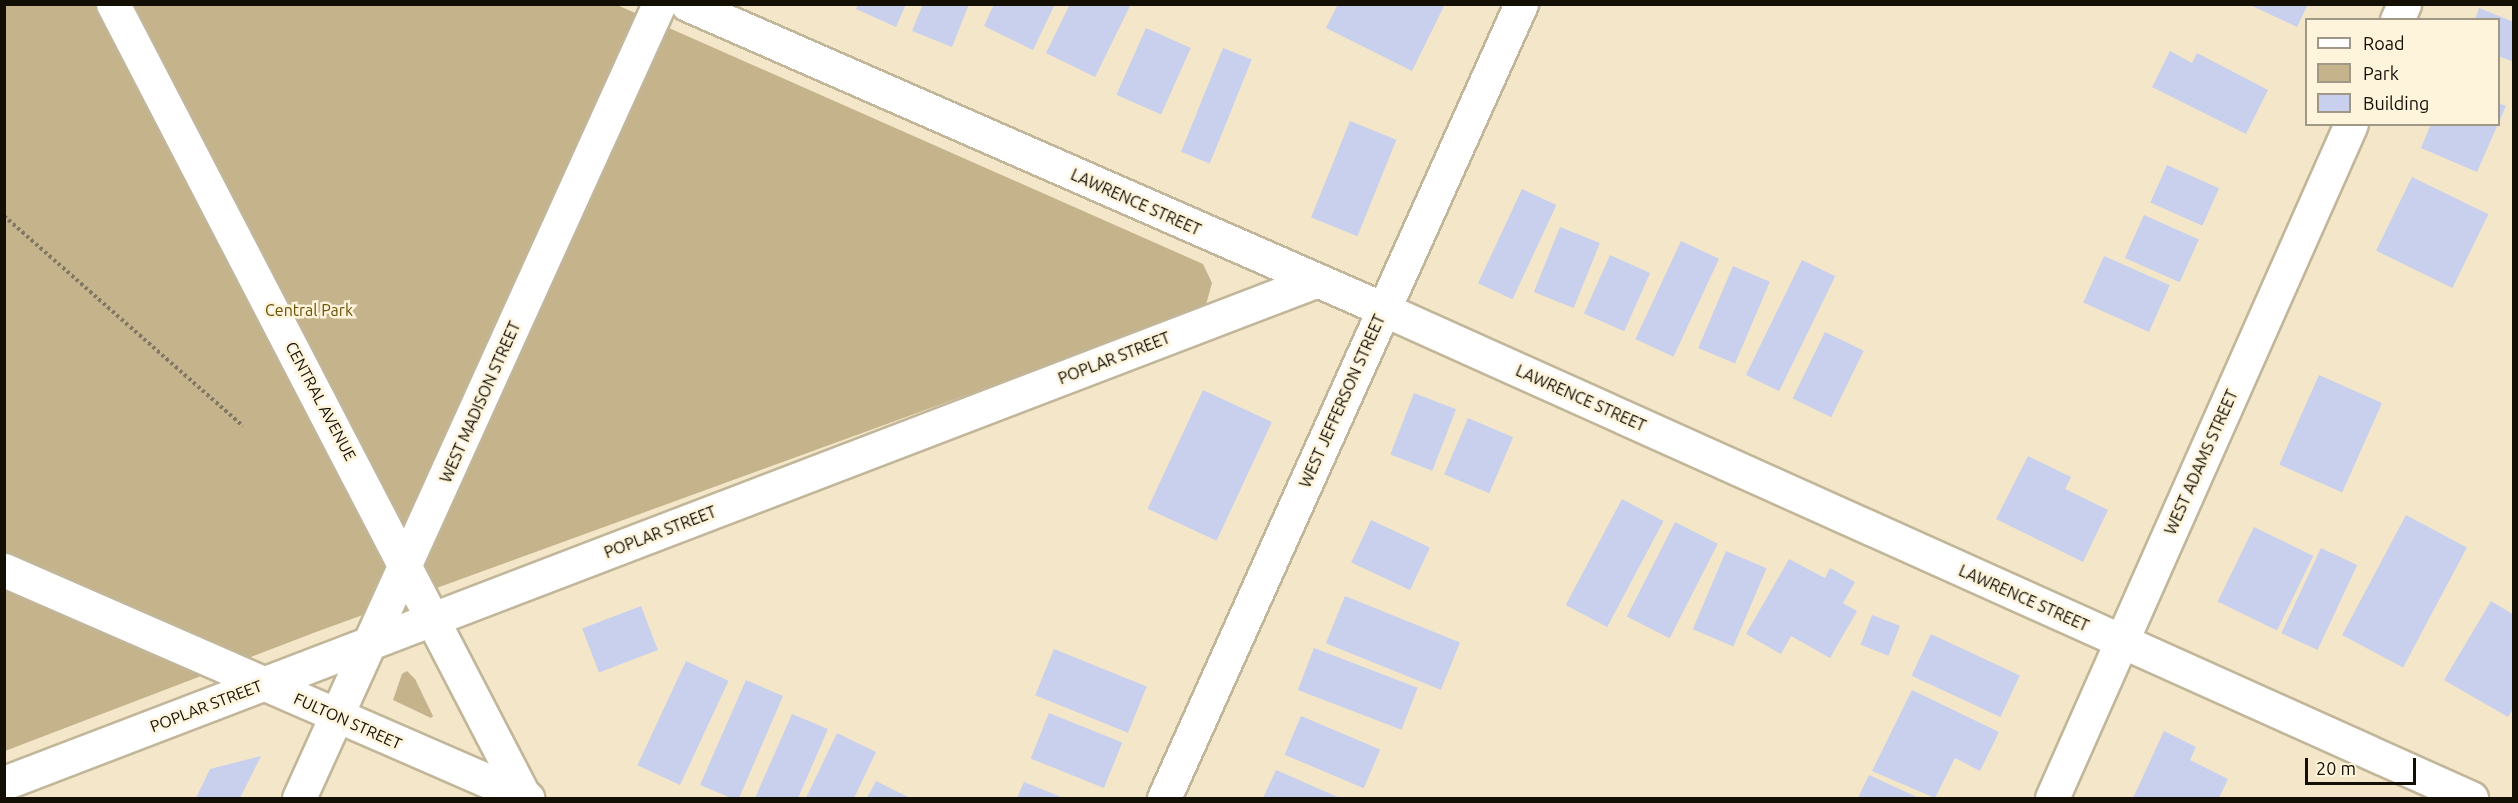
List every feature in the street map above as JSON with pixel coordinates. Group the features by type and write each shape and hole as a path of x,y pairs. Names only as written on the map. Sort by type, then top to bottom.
{"street":[{"name":"CENTRAL AVENUE","path":"113,4 435,618 525,798"},
{"name":"WEST MADISON STREET","path":"299,798 659,4"},
{"name":"LAWRENCE STREET","path":"687,4 1383,309 2471,798"},
{"name":"WEST JEFFERSON STREET","path":"1164,798 1521,4"},
{"path":"2398,18 2404,4"},
{"name":"WEST ADAMS STREET","path":"2052,798 2350,126"},
{"name":"POPLAR STREET","path":"4,783 1315,281"},
{"name":"FULTON STREET","path":"4,570 525,798"}],"path":[{"path":"4,216 243,426"}],"green space":[{"name":"Central Park","path":"5,5 617,5 1203,264 1212,283 1205,308 316,632 5,751"},
{"path":"407,671 415,679 433,716 431,718 393,700 402,674"}],"building":[{"path":"858,4 906,4 896,27 856,9"},
{"path":"923,4 969,4 952,47 912,31"},
{"path":"994,4 1055,4 1033,50 984,26"},
{"path":"1070,4 1131,4 1095,77 1046,53"},
{"path":"1338,4 1445,4 1412,71 1326,28"},
{"path":"2248,4 2308,4 2297,27"},
{"path":"2479,8 2514,22 2514,62 2500,57 2500,18 2476,18"},
{"path":"1146,28 1191,48 1161,115 1116,95"},
{"path":"1223,48 1252,60 1210,163 1181,152"},
{"path":"2170,51 2192,63 2197,53 2268,90 2246,134 2152,87"},
{"path":"2500,104 2506,106 2500,120"},
{"path":"1350,121 1396,140 1357,236 1311,217"},
{"path":"2430,126 2497,126 2477,172 2421,148"},
{"path":"2167,165 2219,188 2202,226 2150,202"},
{"path":"2412,177 2488,214 2452,288 2376,251"},
{"path":"1522,189 1556,205 1512,299 1478,283"},
{"path":"2144,215 2199,239 2180,282 2125,258"},
{"path":"1560,227 1600,243 1574,308 1534,292"},
{"path":"1681,241 1719,259 1673,357 1635,339"},
{"path":"1610,255 1650,273 1624,331 1584,313"},
{"path":"2104,256 2170,285 2149,332 2083,303"},
{"path":"1802,260 1835,276 1779,391 1746,375"},
{"path":"1733,266 1770,282 1735,364 1698,348"},
{"path":"1825,332 1864,351 1831,417 1793,399"},
{"path":"2319,375 2382,403 2342,493 2279,465"},
{"path":"1203,390 1272,422 1217,541 1148,509"},
{"path":"1414,393 1456,409 1432,471 1390,455"},
{"path":"1468,418 1513,437 1489,493 1444,474"},
{"path":"2028,456 2071,477 2065,489 2108,510 2083,562 1996,519"},
{"path":"1622,499 1663,521 1607,627 1566,605"},
{"path":"2406,515 2467,547 2403,667 2342,635"},
{"path":"1371,520 1430,547 1410,590 1351,563"},
{"path":"1675,522 1718,544 1670,638 1627,616"},
{"path":"2254,527 2313,556 2277,631 2218,602"},
{"path":"2321,548 2357,565 2318,650 2281,633"},
{"path":"1726,551 1767,568 1733,646 1693,629"},
{"path":"1789,559 1825,578 1830,568 1855,582 1843,603 1857,611 1830,658 1791,636 1781,654 1746,634"},
{"path":"1345,596 1460,642 1441,690 1326,643"},
{"path":"2491,601 2514,615 2514,707 2508,717 2444,680"},
{"path":"641,606 658,650 599,672 582,629"},
{"path":"1872,615 1900,626 1889,656 1861,645"},
{"path":"1931,634 2020,675 2000,717 1912,676"},
{"path":"1314,648 1418,688 1402,730 1298,690"},
{"path":"1054,649 1147,686 1128,733 1035,695"},
{"path":"686,661 729,681 680,785 637,765"},
{"path":"746,680 783,696 739,798 731,798 700,785"},
{"path":"1912,690 1999,732 1980,771 1955,758 1935,798 1872,771"},
{"path":"1049,713 1122,743 1104,788 1031,758"},
{"path":"792,714 828,729 798,798 755,798"},
{"path":"1301,716 1380,750 1364,788 1285,755"},
{"path":"2164,731 2196,747 2190,760 2228,779 2219,798 2133,798"},
{"path":"837,733 876,752 854,798 806,798"},
{"path":"261,756 240,798 196,798 210,769"},
{"path":"1276,770 1340,798 1263,798"},
{"path":"1869,775 1919,798 1858,798"},
{"path":"876,781 910,798 867,798"},
{"path":"1024,782 1064,798 1017,798"}]}
